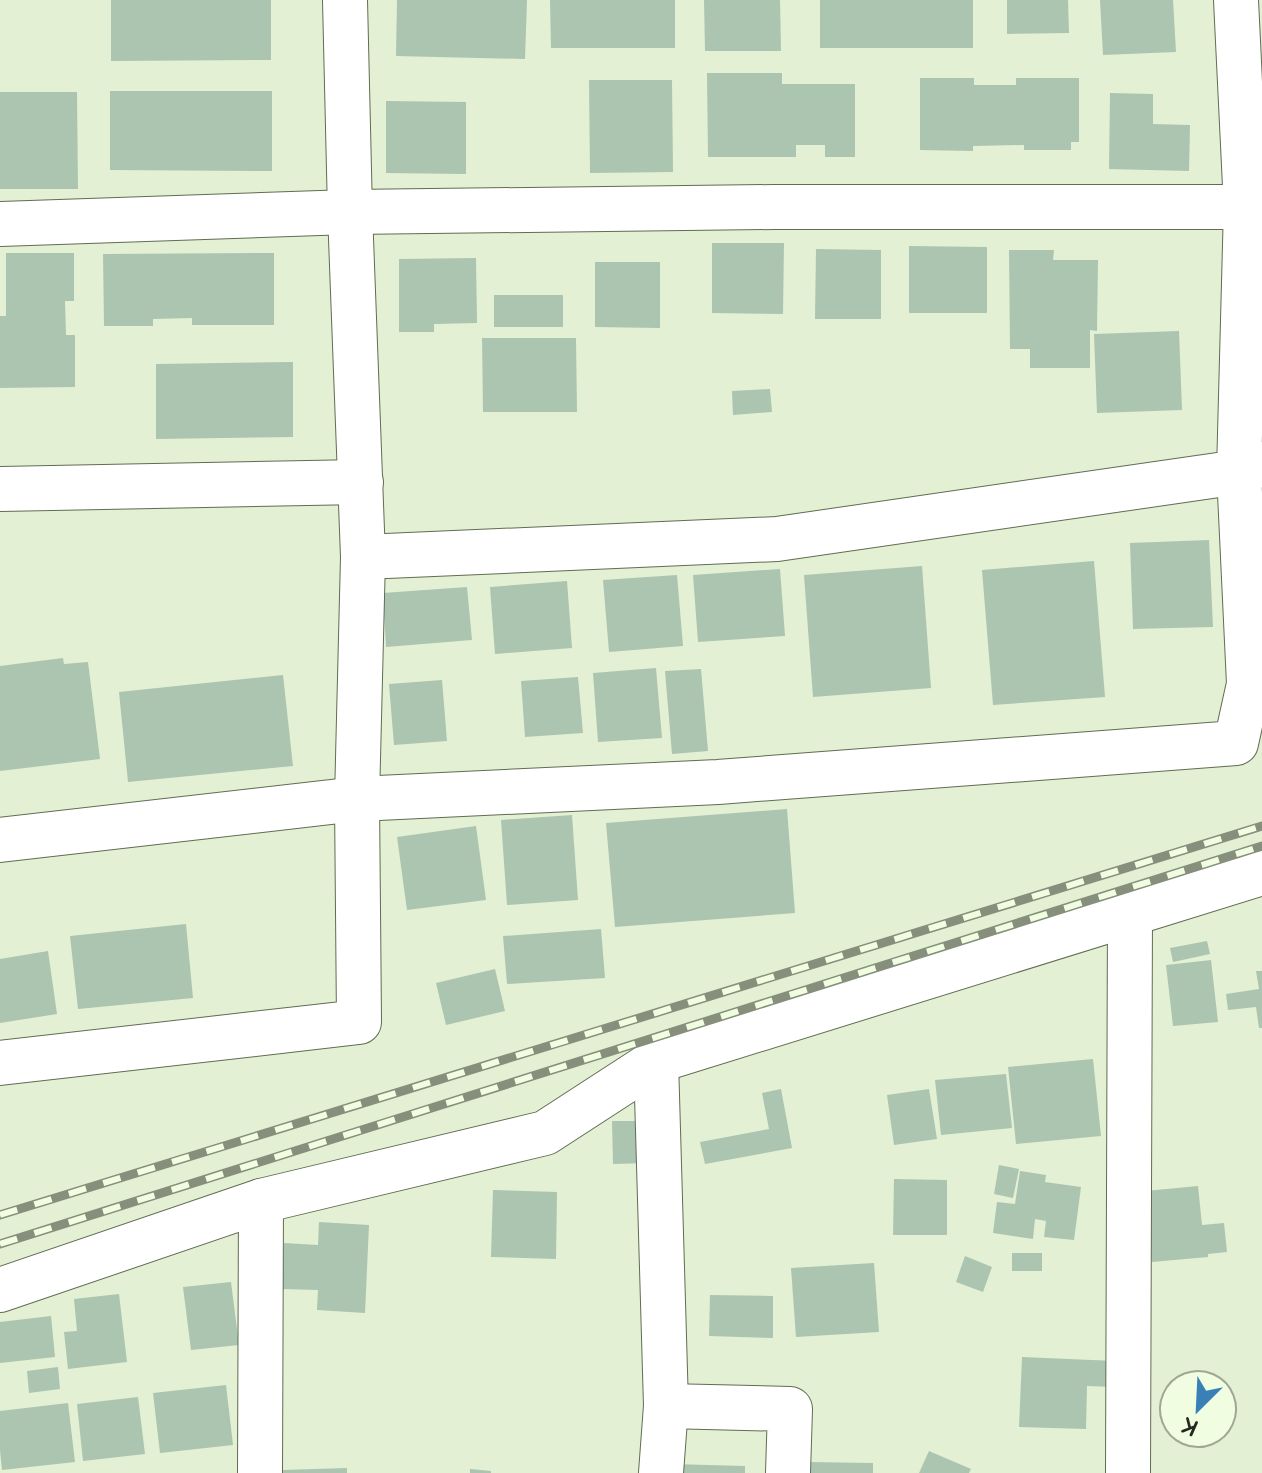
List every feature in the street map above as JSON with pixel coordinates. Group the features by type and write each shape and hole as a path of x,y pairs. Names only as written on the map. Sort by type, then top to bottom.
{"street":[{"path":"0,1063 359,1022 357,799 363,557 345,0"},
{"path":"0,840 357,799 734,781 1236,743 1249,684 1254,204 1236,0"},
{"path":"0,224 350,212 1254,204"},
{"path":"363,557 777,539 1251,468"},
{"path":"0,489 361,482"},
{"path":"0,1290 261,1201 545,1133 656,1061 1262,873"},
{"path":"1128,1473 1130,915"},
{"path":"656,1061 666,1406 661,1473"},
{"path":"260,1473 261,1201"},
{"path":"666,1406 790,1409 788,1473"}],"building":[{"path":"111,0 271,0 271,60 111,61"},
{"path":"397,0 527,0 525,59 396,56"},
{"path":"550,0 675,0 675,48 551,48"},
{"path":"704,0 780,0 781,51 705,51"},
{"path":"820,0 973,0 973,48 820,48"},
{"path":"1007,0 1068,0 1069,33 1007,34"},
{"path":"1100,0 1173,0 1176,52 1103,55"},
{"path":"707,73 782,73 782,84 855,84 855,157 825,157 825,145 796,145 796,157 708,157"},
{"path":"920,78 974,78 974,85 1016,85 1016,78 1079,78 1079,142 1071,142 1071,150 1024,150 1024,145 973,146 973,151 920,150"},
{"path":"589,80 672,80 673,172 590,173"},
{"path":"110,91 272,91 272,171 110,170"},
{"path":"0,92 77,92 78,189 0,189"},
{"path":"1110,93 1153,94 1153,124 1190,125 1189,171 1109,169"},
{"path":"386,101 466,102 466,174 386,173"},
{"path":"712,243 784,243 783,314 712,313"},
{"path":"909,246 987,247 987,313 909,313"},
{"path":"816,249 881,250 881,319 815,319"},
{"path":"1009,250 1054,250 1053,260 1098,260 1097,331 1090,330 1090,368 1030,368 1030,349 1010,349"},
{"path":"6,253 74,253 74,301 65,301 66,335 75,335 75,387 0,388 0,316 6,316"},
{"path":"274,253 274,325 192,325 192,318 153,319 153,326 104,326 103,254"},
{"path":"476,258 477,323 434,324 434,332 399,332 399,259"},
{"path":"595,262 660,262 660,328 595,327"},
{"path":"494,295 563,295 563,327 494,327"},
{"path":"1179,331 1182,410 1097,413 1094,334"},
{"path":"482,338 576,338 577,412 483,412"},
{"path":"293,362 293,437 156,439 156,364"},
{"path":"770,389 772,412 733,415 732,391"},
{"path":"1209,540 1213,627 1133,629 1130,543"},
{"path":"1094,561 1105,697 993,705 982,570"},
{"path":"922,566 931,688 813,697 804,575"},
{"path":"780,569 785,636 698,642 693,575"},
{"path":"677,575 683,646 609,652 603,580"},
{"path":"567,581 572,648 495,654 490,587"},
{"path":"467,587 472,640 386,647 383,593"},
{"path":"63,658 64,664 88,662 100,759 0,771 0,666"},
{"path":"656,668 662,738 598,742 593,673"},
{"path":"701,669 708,751 672,754 665,671"},
{"path":"283,675 293,766 128,782 119,692"},
{"path":"578,677 583,733 525,737 521,681"},
{"path":"442,680 447,741 394,745 389,684"},
{"path":"787,809 795,913 615,927 606,823"},
{"path":"572,815 578,900 507,905 501,820"},
{"path":"476,826 486,900 407,910 397,837"},
{"path":"186,924 193,998 78,1009 70,936"},
{"path":"601,929 605,978 507,984 503,936"},
{"path":"1207,941 1210,954 1173,962 1170,948"},
{"path":"48,951 57,1014 0,1023 0,959"},
{"path":"1211,960 1218,1022 1173,1026 1166,965"},
{"path":"495,969 505,1011 446,1025 436,983"},
{"path":"1256,971 1262,971 1262,1028 1259,1028 1256,1007 1228,1010 1226,994 1259,989"},
{"path":"1093,1059 1101,1136 1016,1144 1008,1067"},
{"path":"1006,1074 1012,1128 941,1135 935,1080"},
{"path":"781,1089 792,1148 705,1164 700,1142 769,1129 762,1093"},
{"path":"929,1089 937,1139 894,1145 887,1095"},
{"path":"612,1121 651,1121 651,1163 613,1164"},
{"path":"999,1165 1019,1169 1013,1198 994,1194"},
{"path":"1020,1171 1046,1175 1045,1182 1081,1187 1074,1240 1044,1237 1046,1221 1035,1219 1033,1239 993,1233 997,1202 1015,1204"},
{"path":"894,1179 947,1180 947,1235 893,1235"},
{"path":"1198,1186 1202,1225 1224,1223 1227,1252 1208,1254 1208,1257 1152,1262 1145,1191"},
{"path":"493,1190 557,1192 556,1259 491,1257"},
{"path":"319,1222 369,1225 365,1313 317,1310 318,1290 282,1289 284,1243 318,1245"},
{"path":"1012,1253 1042,1253 1042,1271 1012,1271"},
{"path":"965,1256 992,1267 983,1292 956,1282"},
{"path":"874,1263 879,1332 796,1337 791,1268"},
{"path":"231,1282 239,1345 191,1350 183,1287"},
{"path":"119,1294 127,1362 68,1369 64,1332 77,1331 74,1299"},
{"path":"710,1295 773,1296 773,1338 709,1336"},
{"path":"51,1316 55,1357 0,1363 0,1322"},
{"path":"1022,1357 1115,1361 1114,1387 1087,1386 1086,1429 1019,1427"},
{"path":"58,1367 60,1389 29,1393 27,1371"},
{"path":"226,1385 233,1445 160,1453 153,1393"},
{"path":"138,1397 145,1454 83,1461 77,1404"},
{"path":"68,1403 75,1462 2,1470 0,1411"},
{"path":"929,1451 971,1469 969,1473 919,1473"},
{"path":"807,1462 873,1463 873,1473 807,1473"},
{"path":"672,1464 745,1466 745,1473 672,1473"},
{"path":"347,1468 347,1473 282,1473 282,1470"},
{"path":"470,1469 491,1471 491,1473 470,1473"}],"railway":[{"path":"0,1215 1262,826"},
{"path":"0,1244 1262,846"}]}
